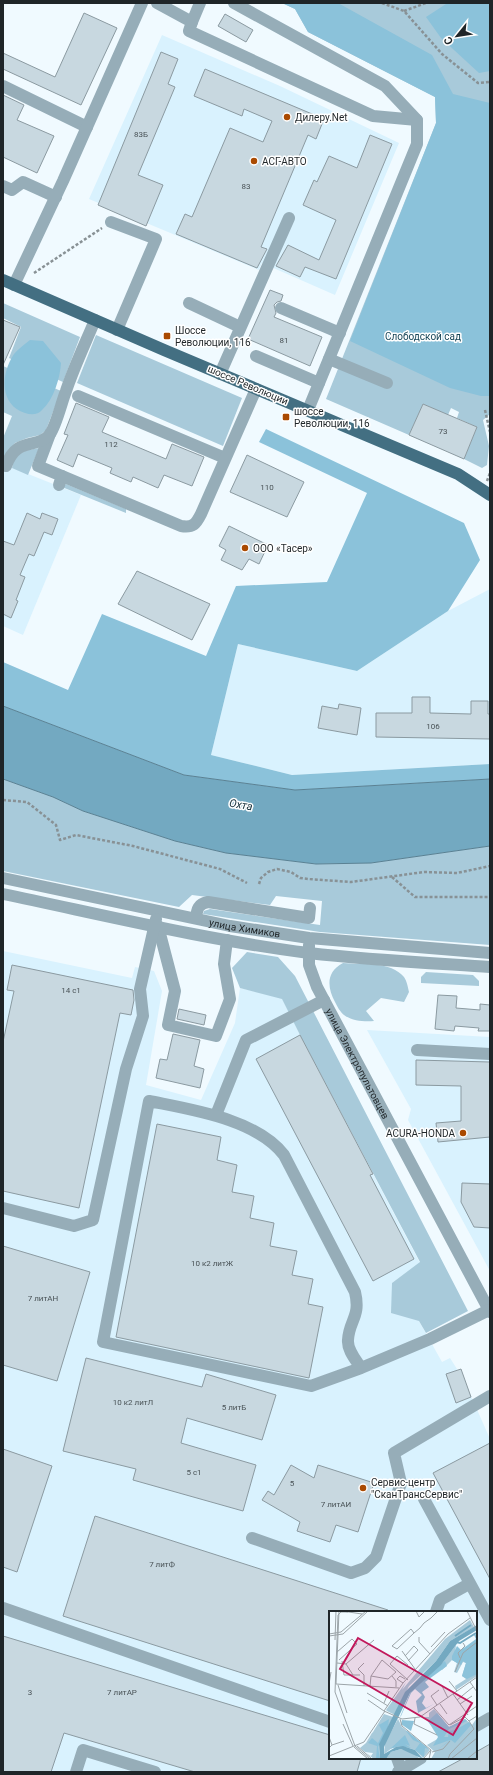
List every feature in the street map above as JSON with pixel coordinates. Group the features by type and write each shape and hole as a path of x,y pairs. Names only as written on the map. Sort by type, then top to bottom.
{"main road":[{"name":"шоссе Революции","path":"8,283 458,474 490,495"}],"street":[{"path":"8,283 56,197 142,3"},
{"path":"157,3 192,22"},
{"path":"200,3 189,31 373,116 417,120"},
{"path":"234,3 385,86 417,120 417,144 308,410"},
{"path":"3,86 87,127"},
{"path":"3,186 12,190 23,182 56,197"},
{"path":"220,374 289,218"},
{"path":"111,222 156,239 117,330"},
{"path":"189,303 240,327"},
{"path":"281,308 340,333"},
{"path":"95,320 66,389 38,466 60,481 181,526 188,527 195,525 256,389"},
{"path":"256,356 319,382"},
{"path":"329,359 387,383"},
{"path":"78,396 225,458"},
{"path":"6,466 9,457 14,450 24,444 39,440 50,434"},
{"path":"130,517 141,510"},
{"name":"улица Химиков","path":"3,878 230,926 309,938 490,953"},
{"name":"улица Химиков","path":"3,894 227,940 309,952 490,967"},
{"path":"196,918 198,908 201,904 208,902 309,918 310,908"},
{"path":"3,1208 74,1226 93,1220 126,1069 143,1016 140,989 159,910"},
{"path":"156,926 175,991 168,1025 216,1036 230,999 224,964 227,940"},
{"name":"улица Электропультовцев","path":"309,938 309,965 313,978 489,1311"},
{"path":"216,1115 246,1040 324,1000"},
{"path":"417,1050 490,1054"},
{"path":"361,1368 350,1350 347,1341 357,1313 358,1302 356,1292 284,1155 277,1146 266,1138 216,1115 149,1101 103,1342 311,1386 361,1368 430,1339 489,1311"},
{"path":"252,1538 351,1573 366,1568 376,1557 401,1483 394,1453 490,1396"},
{"path":"424,1499 490,1620"},
{"path":"436,1611 440,1600 469,1584"},
{"path":"3,1608 329,1722"},
{"path":"477,1725 490,1718"},
{"path":"76,1772 83,1750 155,1772"},
{"path":"399,1768 419,1759"}],"path":[{"path":"382,3 404,11 442,54 478,83 490,82"},
{"path":"404,11 426,3"},
{"path":"34,273 111,222"},
{"path":"485,410 490,432"},
{"path":"3,800 27,802 56,826 60,840 76,835 133,846 220,870 247,883"},
{"path":"258,884 261,878 268,872 277,869 291,872 300,878 350,882 424,872 457,873 490,866"},
{"path":"392,877 415,897 490,897"}],"shaded area":[{"path":"162,35 280,86 399,143 335,295 262,263 259,270 89,199"},
{"path":"3,464 81,495 23,635 3,626"},
{"path":"490,589 490,764 292,775 211,755 238,644 357,671 448,611"},
{"path":"3,951 132,978 135,967 154,971 162,991 146,1085 201,1100 235,1023 240,988 282,998 420,1263 392,1283 419,1321 442,1362 450,1358 464,1380 490,1439 490,1772 3,1772"},
{"path":"367,1030 490,1037 490,1271 408,1120 411,1109"}],"green space":[{"name":"Слободской сад","path":"282,3 490,3 490,414 483,420 489,446 487,465 482,468 464,459 477,427 457,418 459,412 451,408 448,415 423,404 409,435 326,399 436,123 435,97 308,32 295,9"},
{"name":"Слободской сад","path":"282,3 338,3 432,55 453,94 490,103 490,396 481,396 450,388 350,341 436,123 435,97 308,32 295,9"},
{"path":"490,3 490,71 479,73 441,38 426,17 446,4"},
{"path":"3,303 80,337 63,382 9,358 21,327 3,318"},
{"path":"96,335 242,398 223,446 77,383"},
{"path":"30,340 43,341 61,363 58,382 53,394 46,405 36,414 25,413 17,409 7,396 5,388 6,371 9,362 14,354"},
{"path":"3,366 61,391 46,430 40,435 15,443 3,458 3,438 12,416 3,412"},
{"path":"266,429 464,523 480,560 448,611 357,671 238,644 211,755 292,775 490,764 490,779 295,790 184,775 3,706 3,662 68,690 102,614 206,656 236,586 327,582 367,493 259,442"},
{"path":"39,448 28,475 12,468 13,462 18,455 25,451"},
{"path":"66,484 126,509 126,513 62,487"},
{"path":"3,779 53,797 83,811 175,841 226,853 316,864 371,863 490,846 490,945 320,932 203,914 204,911 210,909 320,925 322,901 276,896 270,905 192,895 179,907 3,871"},
{"path":"247,952 278,957 295,976 468,1311 426,1333 419,1321 391,1313 392,1283 420,1262 282,999 240,988 232,968"},
{"path":"343,963 367,964 392,968 404,977 407,984 409,992 404,1002 381,998 366,1011 374,1021 359,1021 344,1015 340,1011 330,991 331,975 337,967"},
{"path":"426,972 473,975 479,981 479,986 421,983 421,977"}],"water":[{"name":"Охта","path":"3,706 184,775 295,790 490,779 490,846 371,863 316,864 226,853 175,841 83,811 53,797 3,779"}],"building":[{"path":"84,13 117,28 81,105 3,69 3,53 55,77"},
{"path":"225,14 253,30 246,42 218,26"},
{"path":"161,52 178,59 168,84 175,87 138,175 163,185 146,226 98,205"},
{"path":"205,69 324,119 316,139 308,135 261,247 267,249 257,268 176,234 185,214 192,217 230,128 263,142 272,121 244,109 242,116 194,96"},
{"path":"3,95 24,105 17,120 54,136 37,173 3,157"},
{"path":"370,135 392,144 336,279 305,267 300,277 276,266 288,245 319,260 336,220 303,205 314,180 317,182 329,156 357,168"},
{"path":"270,290 283,295 281,301 274,305 276,313 274,317 322,337 310,366 248,339"},
{"path":"3,320 20,327 3,365"},
{"path":"76,403 109,417 102,432 166,459 172,444 204,457 192,486 164,475 158,488 133,477 131,482 110,473 112,468 78,454 73,467 57,460 68,435 64,434"},
{"path":"423,404 477,427 464,459 409,435"},
{"path":"247,455 304,482 287,517 230,492"},
{"path":"27,513 40,519 42,513 58,519 52,535 44,532 34,556 29,554 20,575 25,577 11,618 3,614 3,541 14,545"},
{"name":"ООО «Тасер»","path":"229,526 268,545 259,564 249,559 242,570 221,560 226,550 219,546"},
{"path":"137,571 210,604 192,640 118,604"},
{"path":"412,697 430,697 430,713 471,714 471,701 488,701 488,714 490,714 490,739 376,737 376,713 412,713"},
{"path":"339,704 361,708 357,735 318,728 322,706 338,709"},
{"path":"12,965 133,990 134,1000 131,1015 120,1013 79,1208 3,1191 3,1042 14,991 7,990"},
{"path":"438,995 457,996 456,1008 480,1010 480,1004 490,1005 490,1031 478,1031 479,1028 455,1026 454,1031 435,1029"},
{"path":"179,1009 206,1015 204,1025 177,1019"},
{"path":"173,1034 200,1040 194,1066 204,1069 200,1088 156,1078 160,1059 167,1060"},
{"path":"300,1035 373,1174 370,1175 414,1259 373,1281 256,1059"},
{"path":"416,1060 490,1062 490,1137 438,1142 436,1123 461,1121 461,1086 416,1085"},
{"path":"157,1124 221,1137 217,1160 237,1165 232,1192 254,1196 250,1218 274,1223 270,1246 297,1251 292,1275 313,1279 308,1304 323,1307 309,1378 116,1337"},
{"path":"462,1183 490,1184 490,1228 474,1227 461,1202"},
{"path":"3,1246 90,1272 57,1381 3,1365"},
{"path":"86,1358 202,1387 206,1374 276,1395 262,1440 187,1418 181,1443 256,1465 243,1511 133,1480 136,1469 63,1451"},
{"path":"461,1369 471,1397 456,1403 446,1374"},
{"path":"490,1443 490,1579 433,1473"},
{"path":"3,1449 52,1466 17,1572 3,1567"},
{"path":"291,1465 314,1478 318,1465 374,1483 358,1532 336,1525 330,1542 297,1531 300,1522 262,1500 268,1491 274,1495"},
{"path":"95,1516 388,1610 329,1611 329,1701 63,1616"},
{"path":"3,1636 329,1735 329,1759 361,1759 357,1772 195,1772 64,1733 51,1772 3,1772"},
{"path":"490,1744 490,1772 438,1772 462,1759 477,1759 477,1751"}],"place":[{"name":"Дилеру.Net","path":"287,117"},
{"name":"АСГ-АВТО","path":"254,161"},
{"name":"Шоссе Революции, 116","path":"167,336"},
{"name":"шоссе Революции, 116","path":"286,417"},
{"name":"ООО «Тасер»","path":"245,548"},
{"name":"ACURA-HONDA","path":"463,1133"},
{"name":"Сервис-центр \"СканТрансСервис\"","path":"363,1488"}]}
